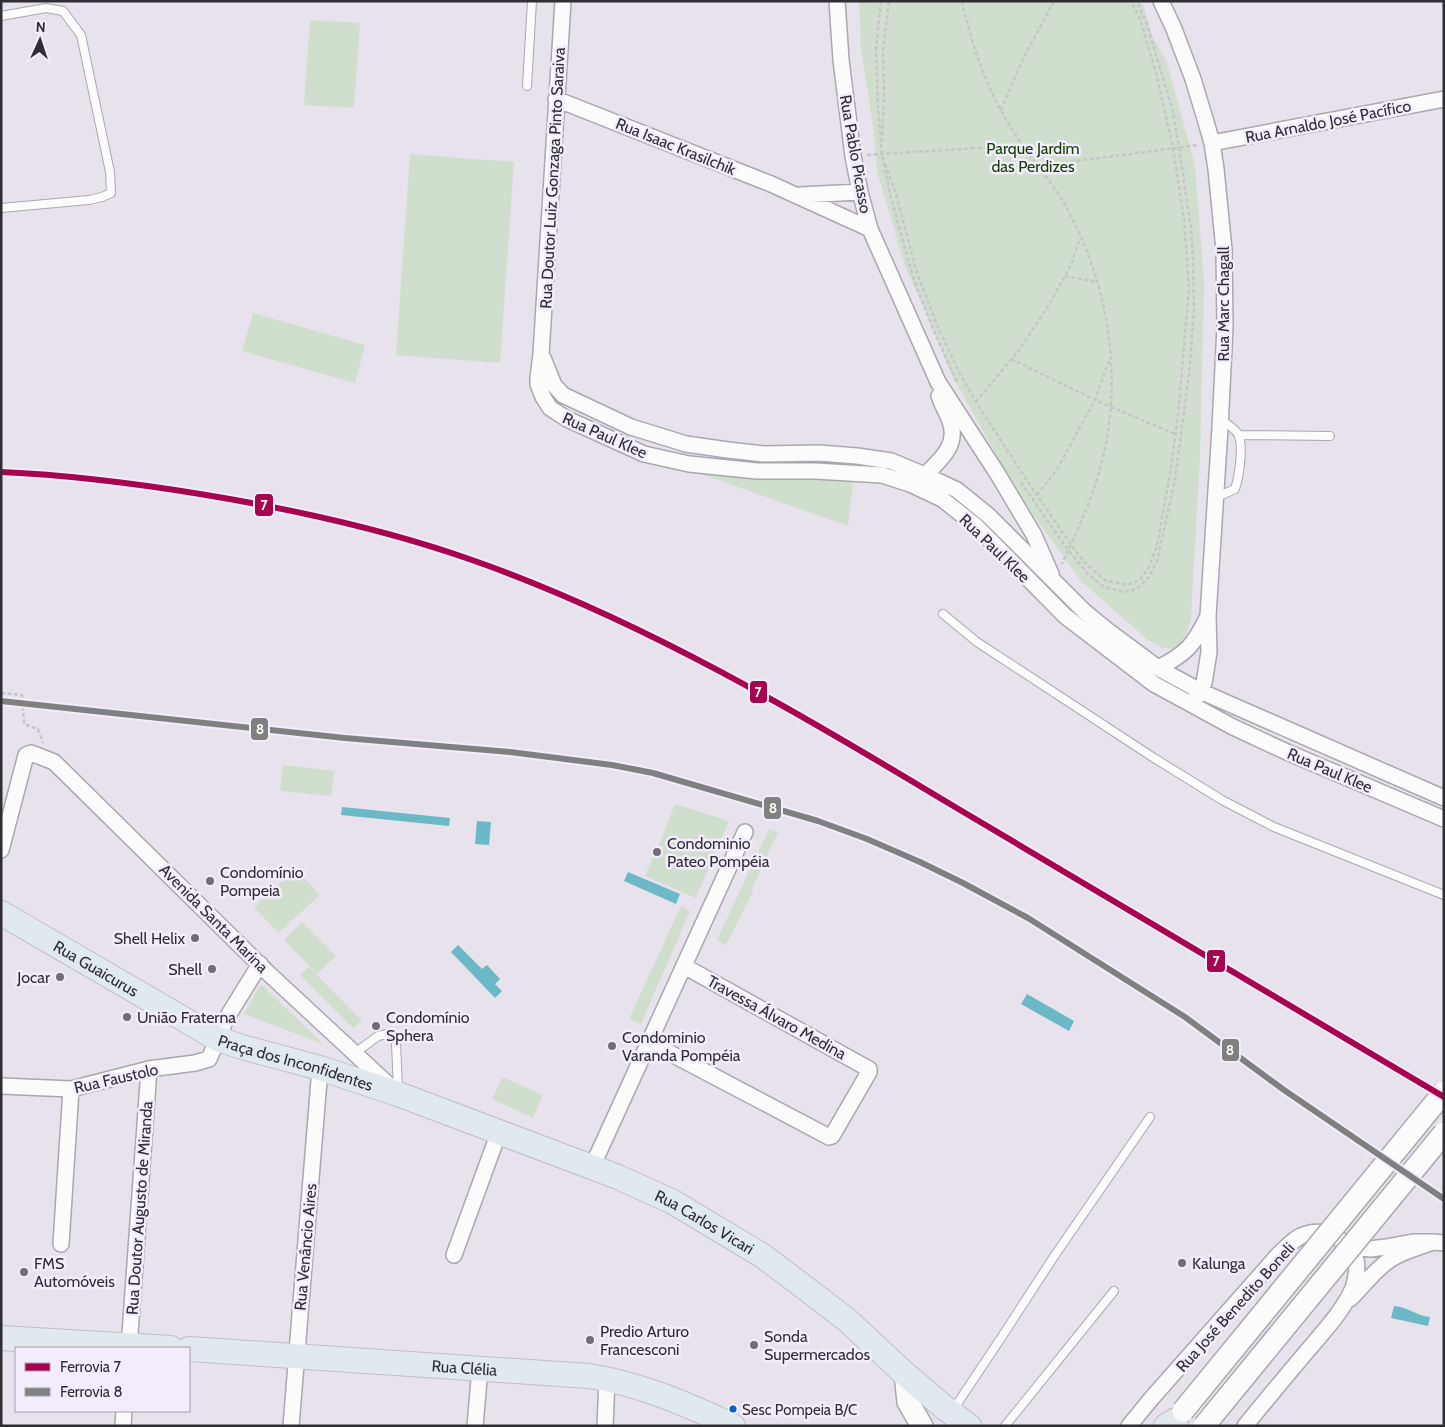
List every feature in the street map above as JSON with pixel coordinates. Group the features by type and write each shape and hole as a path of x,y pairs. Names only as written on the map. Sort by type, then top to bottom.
{"main road":[{"name":"Rua Guaicurus","path":"1,913 218,1039"},
{"name":"Praça dos Inconfidentes","path":"218,1039 242,1048 320,1068 398,1094"},
{"path":"1174,1421 1444,1092"},
{"name":"Rua Carlos Vicari","path":"398,1094 592,1167 673,1202 763,1256 846,1320 905,1374 960,1419"},
{"path":"1204,1426 1444,1134"},
{"path":"1,1338 129,1347"},
{"name":"Rua Clélia","path":"190,1349 550,1372 607,1379 654,1392 684,1403 733,1426"},
{"path":"905,1374 908,1402 922,1426"}],"street":[{"name":"Rua Doutor Luiz Gonzaga Pinto Saraiva","path":"541,354 562,1"},
{"name":"Rua Pablo Picasso","path":"837,1 841,60 853,156 870,229 938,382 997,473 1034,535 1054,581"},
{"name":"Rua Marc Chagall","path":"1161,1 1193,79 1212,143 1224,250 1225,327 1208,616 1208,662 1204,683 1192,705"},
{"name":"Rua Isaac Krasilchik","path":"556,99 762,180 870,229"},
{"name":"Rua Arnaldo José Pacífico","path":"1212,143 1444,99"},
{"name":"Rua Isaac Krasilchik","path":"796,195 860,192"},
{"name":"Rua Paul Klee","path":"541,354 549,376 563,395 631,426 695,445 764,454 819,453 891,461 957,490 989,516 1071,598 1107,630 1158,668 1200,691 1444,798"},
{"name":"Rua Paul Klee","path":"541,354 538,384 550,408 567,419 644,454 689,464 757,471 815,471 882,475 910,484 942,499 982,532 1065,616 1154,684 1233,727 1444,819"},
{"name":"Rua Pablo Picasso","path":"925,475 946,453 952,439 950,422 939,395 938,382"},
{"name":"Rua Marc Chagall","path":"1158,668 1175,659 1196,640 1208,616"},
{"name":"Avenida Santa Marina","path":"1,850 26,756 31,753 54,762 260,964 398,1094"},
{"path":"592,1167 745,832"},
{"name":"Praça dos Inconfidentes","path":"218,1039 226,1019 260,964"},
{"name":"Travessa Álvaro Medina","path":"649,1042 829,1137 832,1136 869,1072 869,1069 684,966"},
{"name":"Rua Faustolo","path":"1,1086 71,1089 149,1069 195,1063 209,1059 218,1039"},
{"name":"Rua Venâncio Aires","path":"291,1426 320,1068"},
{"name":"Rua Doutor Augusto de Miranda","path":"129,1347 149,1069"},
{"path":"62,1244 71,1089"},
{"path":"454,1255 499,1132"},
{"name":"Rua José Benedito Boneli","path":"1130,1426 1151,1399 1290,1243 1304,1234 1325,1232 1338,1238 1348,1246"},
{"path":"1348,1246 1386,1248 1413,1242 1438,1242"},
{"path":"1343,1305 1390,1259 1401,1253 1438,1242"},
{"path":"1245,1426 1327,1328 1343,1305 1356,1278 1355,1256 1348,1246"},
{"path":"475,1426 480,1368"},
{"path":"605,1426 607,1379"},
{"path":"123,1426 124,1412"}],"lane":[{"path":"527,86 532,1"},
{"path":"1,16 46,8 63,12 81,35 110,172 111,193 89,200 1,208"},
{"path":"1215,498 1235,488 1239,479 1239,435 1220,419"},
{"path":"1239,435 1330,436"},
{"path":"943,614 985,647 1154,758 1222,800 1274,827 1444,895"},
{"path":"355,1053 378,1036 387,1034 392,1036 396,1043 398,1094"},
{"path":"960,1419 1002,1338 1053,1258 1150,1117"},
{"path":"1005,1426 1114,1291"}],"path":[{"path":"881,1 876,48 882,154 914,280 933,329 959,386"},
{"path":"889,1 883,49 882,154 896,194 918,273 931,308 959,372 976,402 1070,545 1087,565 1106,581 1127,585 1140,580 1149,566 1157,546 1171,468 1185,349 1189,288 1184,219 1173,148 1156,73 1140,19 1131,1"},
{"path":"962,1 977,59 989,88 1023,145 1065,205 1081,236 1103,302 1109,337 1112,372 1111,406 1106,441 1098,475 1087,508 1054,581"},
{"path":"1001,111 1023,59 1054,1"},
{"path":"1020,480 1068,550 1088,574 1102,586 1122,592 1137,588 1149,577 1157,561 1175,480 1189,374 1194,310 1193,258 1191,227 1172,108 1147,25 1137,1"},
{"path":"1038,166 1212,143"},
{"path":"853,156 1023,145"},
{"path":"976,402 1019,350 1049,305 1071,265 1081,236"},
{"path":"1065,276 1097,282"},
{"path":"1037,495 1056,471 1095,400 1111,356"},
{"path":"1011,359 1095,400 1175,434"},
{"path":"1,693 22,695 24,724"}],"green space":[{"name":"Parque Jardim das Perdizes","path":"859,1 1140,1 1144,7 1152,35 1167,63 1195,166 1204,282 1200,456 1191,618 1186,637 1182,644 1174,649 1162,648 1148,640 1082,582 1022,500 951,374 905,266 877,171 874,132 861,49"},
{"path":"310,20 360,23 354,108 304,105"},
{"path":"410,154 514,162 500,363 396,355"},
{"path":"253,313 365,345 355,383 242,351"},
{"path":"687,469 853,481 848,526"},
{"path":"283,765 334,771 331,796 280,791"},
{"path":"675,804 729,821 696,898 645,876 653,857 658,859 663,847 659,845"},
{"path":"769,829 778,832 752,889 753,892 726,945 717,940"},
{"path":"296,869 320,895 278,933 254,907"},
{"path":"681,906 690,911 641,1024 629,1019"},
{"path":"302,922 336,956 317,974 284,940"},
{"path":"309,967 362,1021 353,1028 300,975"},
{"path":"262,985 323,1044 244,1014"},
{"path":"502,1077 543,1095 533,1118 492,1099"}],"water":[{"path":"342,807 450,818 449,826 341,815"},
{"path":"477,821 491,822 489,845 475,844"},
{"path":"628,872 680,894 676,904 624,881"},
{"path":"458,945 482,969 487,965 500,979 495,984 502,991 495,998 451,952"},
{"path":"1027,994 1074,1021 1069,1031 1021,1004"},
{"path":"1394,1306 1430,1317 1428,1326 1391,1318"}],"rail line":[{"name":"7","path":"1,472 76,477 150,486 234,500 338,521 372,529 472,560 598,611 659,640 779,704 1444,1097"},
{"name":"8","path":"1,701 345,738 510,752 612,765 653,773 818,821 867,839 920,862 1028,918 1185,1017 1284,1090 1444,1199"}],"place":[{"name":"Condominio Pateo Pompéia","path":"657,852"},
{"name":"Condomínio Pompeia","path":"210,881"},
{"name":"Shell Helix","path":"195,938"},
{"name":"Shell","path":"212,969"},
{"name":"Jocar","path":"60,977"},
{"name":"União Fraterna","path":"127,1017"},
{"name":"Condomínio Sphera","path":"376,1026"},
{"name":"Condominio Varanda Pompéia","path":"612,1046"},
{"name":"Kalunga","path":"1182,1263"},
{"name":"FMS Automóveis","path":"24,1272"},
{"name":"Predio Arturo Francesconi","path":"590,1340"},
{"name":"Sonda Supermercados","path":"754,1345"},
{"name":"Sesc Pompeia B/C","path":"733,1409"}]}
